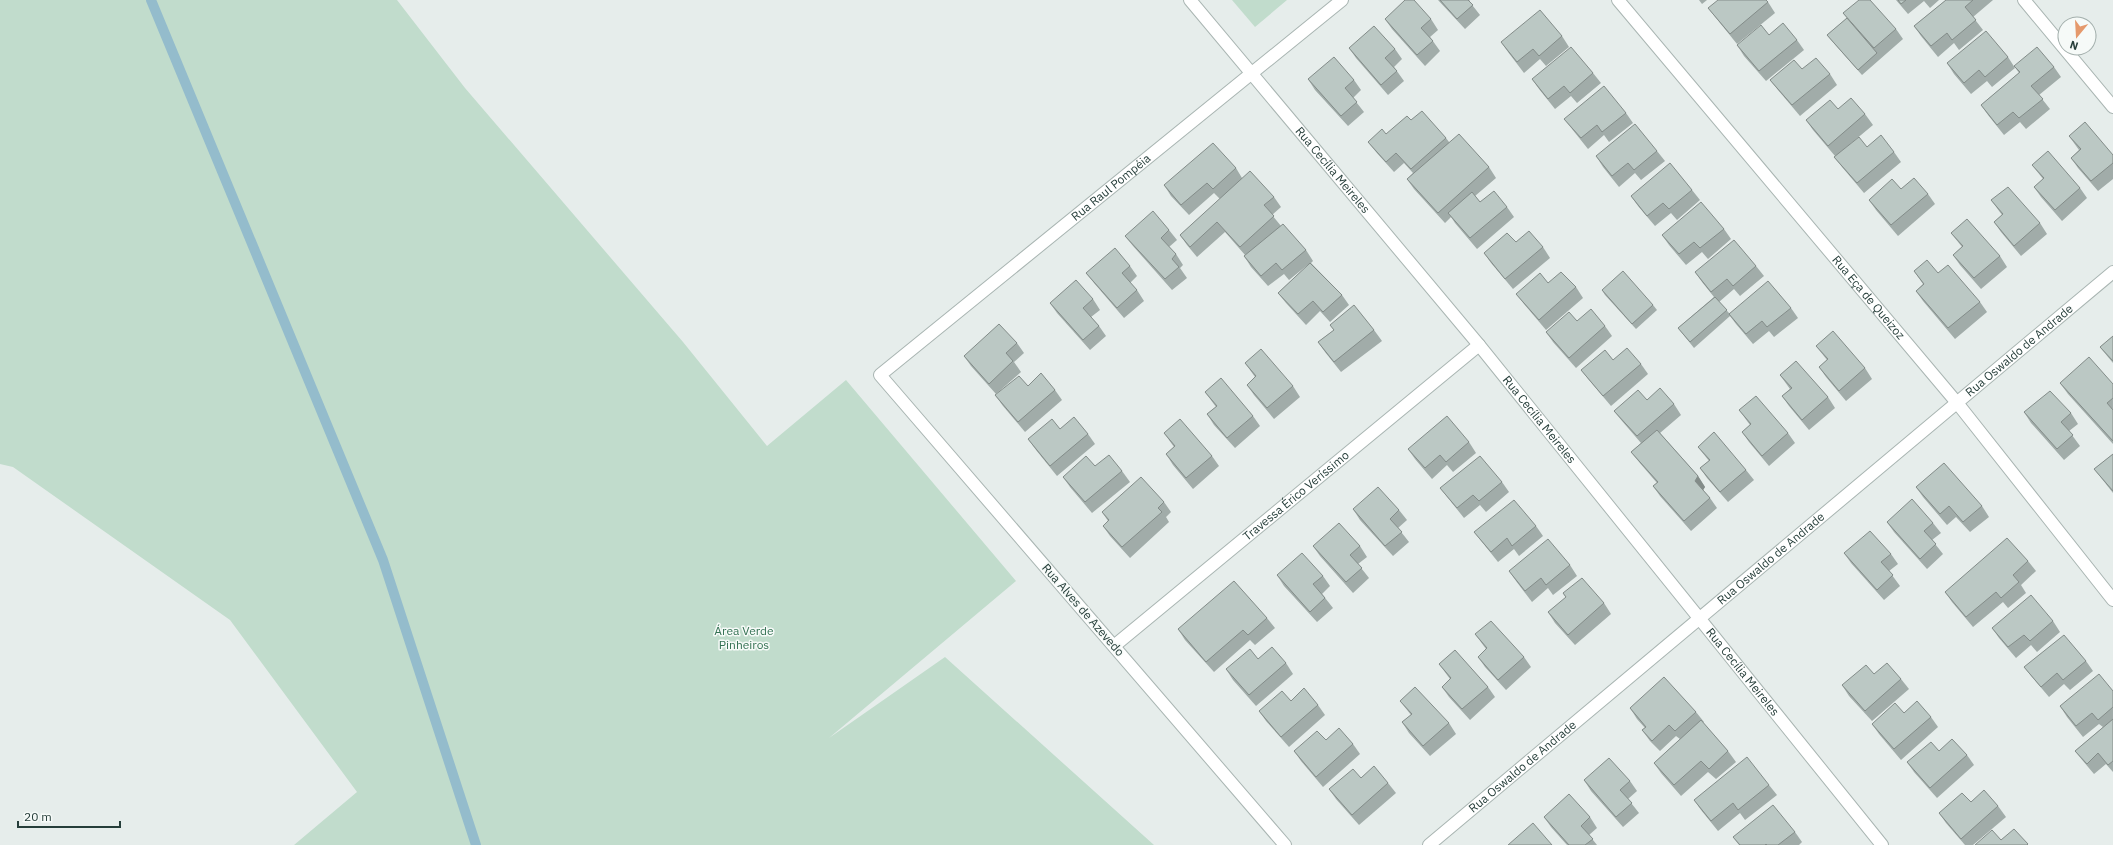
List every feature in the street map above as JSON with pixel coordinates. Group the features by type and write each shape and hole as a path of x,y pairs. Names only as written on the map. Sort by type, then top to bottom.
{"street":[{"name":"Rua Cecília Meireles","path":"1190,0 1250,74 1479,345 1882,845"},
{"name":"Rua Raul Pompéia","path":"880,375 1342,0"},
{"name":"Rua Eça de Queizoz","path":"1618,0 1958,404 2113,600"},
{"path":"2024,0 2113,107"},
{"name":"Rua Oswaldo de Andrade","path":"1428,845 1958,404 2113,272"},
{"name":"Travessa Érico Veríssimo","path":"1114,646 1479,345"},
{"name":"Rua Alves de Azevedo","path":"880,375 1285,845"}],"green space":[{"name":"Área Verde Pinheiros","path":"0,0 397,0 465,88 683,342 767,446 846,380 1016,581 829,738 945,657 1154,845 294,845 357,792 230,620 13,467 0,464"},
{"path":"1232,0 1287,0 1255,27"}],"building":[{"path":"1405,0 1414,0 1431,19 1421,28 1433,41 1417,55 1385,19"},
{"path":"1440,0 1468,0 1473,5 1457,19"},
{"path":"1718,0 1766,0 1768,2 1730,34 1708,8"},
{"path":"1859,0 1870,0 1896,29 1874,48 1843,13"},
{"path":"1898,0 1906,0 1901,4"},
{"path":"1946,0 1973,0 1965,7 1976,20 1952,40 1947,33 1931,46 1914,26"},
{"path":"1540,10 1562,36 1539,56 1533,49 1517,62 1501,42"},
{"path":"1847,18 1877,53 1858,70 1827,35"},
{"path":"1783,23 1797,40 1759,71 1737,45 1761,25 1769,35"},
{"path":"1374,26 1395,49 1385,58 1397,71 1381,85 1349,48"},
{"path":"1986,31 2008,57 1985,77 1979,70 1964,83 1947,63"},
{"path":"1571,47 1593,73 1570,93 1564,86 1548,99 1532,79"},
{"path":"2037,47 2054,67 2031,86 2043,99 2019,118 2013,112 1997,125 1981,105 2020,72 2014,66"},
{"path":"1334,57 1354,80 1345,88 1357,102 1341,116 1308,79"},
{"path":"1816,58 1830,74 1792,105 1770,80 1794,60 1802,69"},
{"path":"1604,86 1626,113 1602,132 1597,125 1581,138 1564,119"},
{"path":"1851,98 1865,114 1828,146 1806,120 1830,100 1838,109"},
{"path":"1422,111 1446,138 1411,169 1396,153 1386,162 1368,142 1382,129 1386,134 1407,116 1411,120"},
{"path":"2085,122 2113,155 2113,163 2091,181 2071,158 2081,149 2069,136"},
{"path":"1635,124 1657,151 1634,170 1628,163 1612,176 1596,156"},
{"path":"1459,134 1489,167 1438,213 1407,179"},
{"path":"1881,135 1894,152 1857,183 1834,157 1859,137 1867,147"},
{"path":"1213,143 1236,168 1213,189 1207,183 1181,205 1164,185"},
{"path":"2048,151 2080,188 2055,210 2034,187 2044,178 2032,165"},
{"path":"1670,163 1692,190 1669,209 1663,203 1647,216 1631,196"},
{"path":"1250,171 1274,197 1264,205 1274,216 1240,247 1217,222 1190,247 1180,235"},
{"path":"1914,178 1928,194 1891,225 1869,200 1892,179 1901,189"},
{"path":"2008,187 2040,223 2014,246 1994,222 2003,214 1991,200"},
{"path":"1494,191 1507,207 1470,238 1448,213 1472,192 1480,202"},
{"path":"1701,202 1724,229 1700,248 1694,242 1679,254 1662,235"},
{"path":"1153,211 1169,230 1161,238 1176,254 1172,259 1179,267 1165,279 1125,236"},
{"path":"1967,219 2000,256 1974,278 1953,255 1963,246 1951,233"},
{"path":"1283,224 1306,250 1282,270 1276,263 1261,276 1244,256"},
{"path":"1529,231 1543,247 1505,279 1484,253 1507,233 1516,242"},
{"path":"1734,240 1756,266 1733,286 1727,279 1711,292 1695,272"},
{"path":"1115,248 1130,266 1122,273 1137,290 1117,308 1086,273"},
{"path":"1927,260 1938,273 1948,265 1980,302 1948,328 1916,291 1924,284 1914,271"},
{"path":"1310,263 1342,295 1323,312 1313,301 1298,314 1278,293"},
{"path":"1623,271 1653,305 1632,324 1602,290"},
{"path":"1561,272 1576,287 1539,320 1516,294 1540,273 1548,283"},
{"path":"1076,280 1093,299 1083,308 1099,326 1083,340 1050,303"},
{"path":"1768,281 1791,308 1767,327 1762,321 1746,334 1729,314"},
{"path":"1715,297 1727,310 1690,342 1678,328"},
{"path":"1354,305 1374,330 1334,362 1318,342 1334,330 1330,325"},
{"path":"1591,309 1605,326 1569,358 1546,332 1569,312 1577,321"},
{"path":"999,324 1017,343 1006,353 1013,361 989,384 964,356"},
{"path":"1833,331 1865,368 1839,391 1819,367 1828,359 1816,346"},
{"path":"2113,336 2113,361 2100,347"},
{"path":"1627,348 1641,364 1603,396 1581,370 1605,350 1613,360"},
{"path":"1261,349 1293,386 1267,408 1247,385 1256,376 1245,363"},
{"path":"2089,357 2113,384 2113,398 2107,403 2113,410 2113,441 2060,383"},
{"path":"1796,361 1828,397 1802,420 1782,396 1792,388 1780,375"},
{"path":"1041,373 1055,390 1018,422 995,395 1019,376 1028,386"},
{"path":"1221,378 1253,416 1227,438 1207,414 1217,406 1205,392"},
{"path":"1660,388 1674,404 1637,436 1614,411 1638,390 1647,400"},
{"path":"2050,391 2071,413 2061,422 2073,435 2057,449 2024,412"},
{"path":"1756,396 1788,433 1762,456 1742,432 1751,424 1739,410"},
{"path":"1447,416 1469,442 1446,462 1440,455 1425,468 1408,449"},
{"path":"1074,417 1088,434 1050,466 1028,439 1052,419 1060,429"},
{"path":"1180,419 1212,456 1186,478 1166,454 1175,446 1164,433"},
{"path":"1657,430 1698,476 1695,481 1710,498 1684,521 1653,486 1658,482 1631,452"},
{"path":"1714,432 1746,470 1720,492 1700,468 1710,460 1698,447"},
{"path":"2113,454 2113,491 2094,469"},
{"path":"1109,455 1122,471 1085,502 1063,477 1086,456 1095,466"},
{"path":"1480,456 1502,482 1479,501 1473,495 1457,508 1440,488"},
{"path":"1944,463 1982,506 1963,522 1949,506 1940,514 1916,487"},
{"path":"1141,477 1164,502 1158,508 1162,512 1122,547 1103,526 1109,520 1102,512"},
{"path":"1378,487 1399,510 1390,519 1402,532 1385,546 1353,509"},
{"path":"1912,499 1933,523 1924,531 1936,544 1920,559 1887,522"},
{"path":"1514,500 1536,526 1512,546 1507,538 1491,552 1474,532"},
{"path":"1339,523 1360,546 1350,555 1362,568 1346,582 1313,546"},
{"path":"1870,531 1891,554 1881,562 1893,575 1877,590 1844,553"},
{"path":"2007,538 2028,561 2013,575 2019,582 2001,598 1996,592 1966,617 1945,592"},
{"path":"1548,539 1570,565 1546,585 1541,578 1525,591 1509,571"},
{"path":"1302,553 1323,576 1313,584 1325,598 1310,612 1277,575"},
{"path":"1582,578 1604,603 1568,635 1548,612 1566,597 1563,593"},
{"path":"1234,581 1267,618 1248,635 1243,630 1206,662 1178,629"},
{"path":"2031,595 2053,621 2030,641 2024,635 2008,647 1992,628"},
{"path":"1491,621 1524,657 1498,680 1478,657 1487,648 1475,634"},
{"path":"2064,635 2086,661 2063,680 2057,673 2041,687 2024,667"},
{"path":"1272,647 1286,663 1249,695 1226,669 1250,649 1258,659"},
{"path":"1455,650 1488,687 1462,709 1442,687 1451,678 1439,664"},
{"path":"1887,663 1901,679 1865,711 1842,685 1866,665 1874,674"},
{"path":"2099,674 2113,691 2113,707 2098,720 2092,713 2076,726 2060,706"},
{"path":"1664,677 1696,712 1675,731 1669,725 1652,741 1642,730 1646,727 1630,708"},
{"path":"1415,687 1449,723 1423,746 1402,722 1412,714 1400,701"},
{"path":"1304,688 1318,705 1281,737 1259,711 1282,691 1291,701"},
{"path":"1917,701 1931,717 1894,749 1872,724 1895,703 1904,713"},
{"path":"2113,719 2113,761 2108,765 2098,753 2087,764 2075,751"},
{"path":"1701,720 1728,751 1709,769 1701,761 1674,785 1654,763"},
{"path":"1339,728 1353,744 1316,777 1294,751 1317,731 1326,740"},
{"path":"1952,739 1967,755 1930,788 1907,762 1931,742 1939,751"},
{"path":"1747,757 1769,785 1738,810 1733,803 1711,821 1694,800"},
{"path":"1609,758 1630,781 1620,790 1632,803 1616,817 1584,780"},
{"path":"1374,766 1388,783 1352,815 1329,789 1353,769 1361,778"},
{"path":"1984,790 1998,806 1961,839 1939,813 1962,793 1971,802"},
{"path":"1569,794 1590,817 1581,826 1593,839 1585,845 1569,845 1544,817"},
{"path":"1773,805 1795,832 1778,845 1740,845 1733,837"},
{"path":"1533,823 1552,845 1508,845"},
{"path":"2014,829 2028,844 2027,845 1975,845 1992,830 2001,840"}],"waterway":[{"path":"151,0 383,560 476,845"}]}
